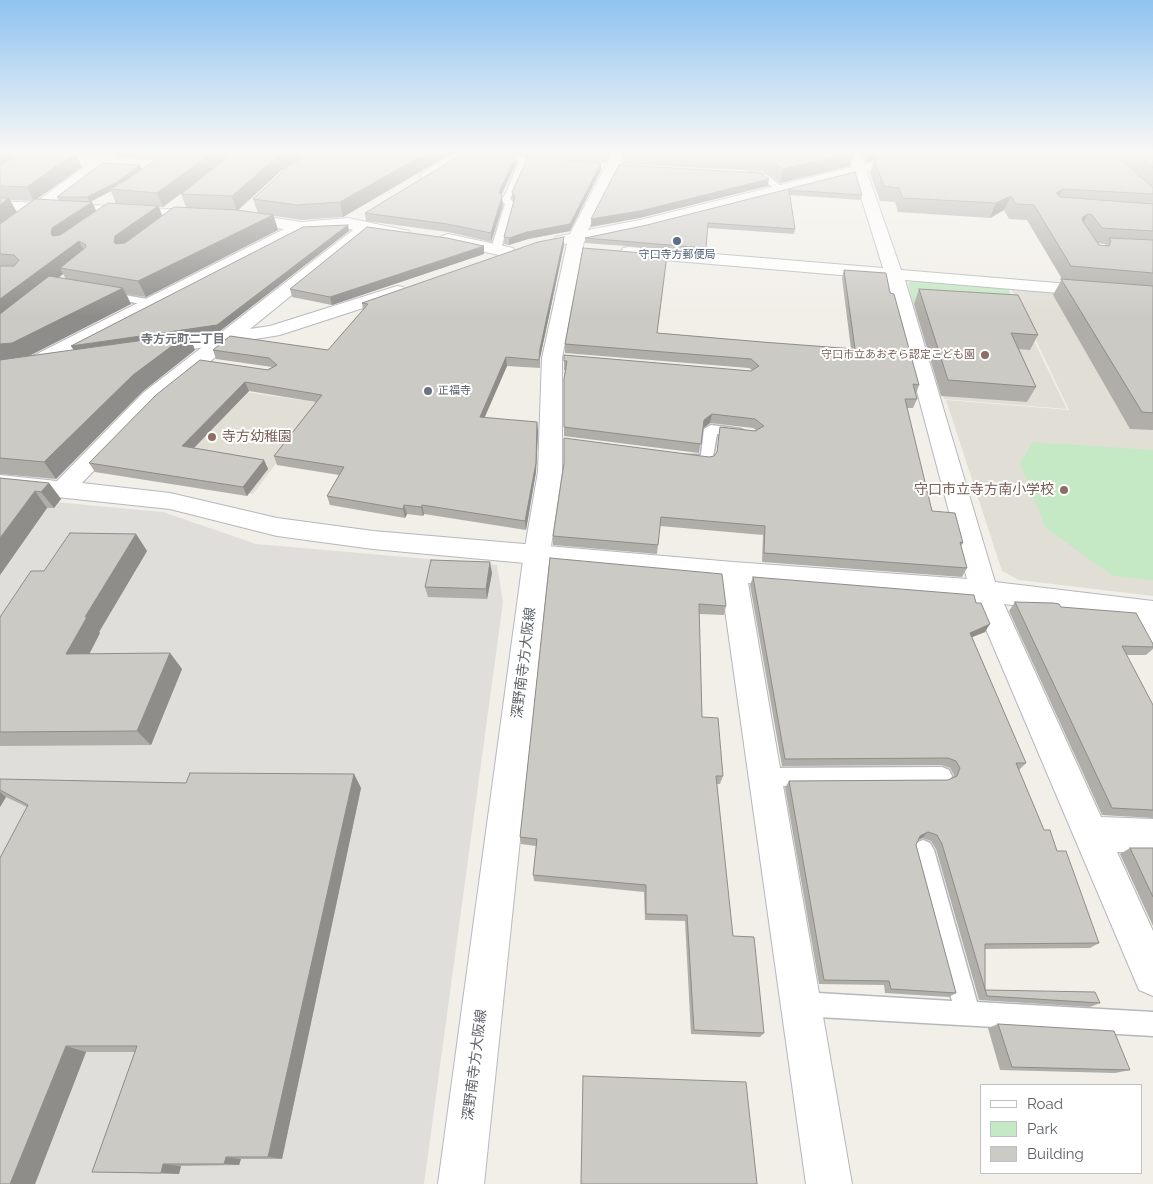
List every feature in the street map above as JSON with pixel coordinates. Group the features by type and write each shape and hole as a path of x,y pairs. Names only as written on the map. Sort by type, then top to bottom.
{"street":[{"path":"23,207 98,215 110,207"},
{"path":"141,207 174,213 242,218 302,227 360,221 426,237 502,251"},
{"path":"242,218 253,207"},
{"name":"深野南寺方大阪線","path":"461,1184 537,554 557,440 557,358 600,207"},
{"path":"589,247 640,225 710,207"},
{"path":"873,207 894,274 984,590 1150,964"},
{"path":"0,236 36,208"},
{"path":"63,489 151,398 208,363 227,339 360,221"},
{"path":"80,359 23,366 153,303 302,227"},
{"path":"543,243 1153,296"},
{"path":"480,262 502,251 525,247"},
{"path":"139,351 274,331 353,307 417,284"},
{"path":"0,483 170,501 277,527 373,540 733,572 984,590 1145,611"},
{"path":"733,572 829,1184"},
{"path":"1091,834 1153,836"}],"lane":[{"path":"502,251 509,207"},
{"path":"95,293 153,303"},
{"path":"678,456 707,460 711,429 753,434"},
{"path":"1145,611 1153,636"},
{"path":"765,777 942,776"},
{"path":"922,850 968,1014"},
{"path":"801,1004 1153,1024"}],"shaded area":[{"name":"守口市立寺方南小学校","path":"1011,288 1153,300 1153,596 1019,580 1002,571 946,400 1069,410"},
{"name":"守口市立あおぞら認定こども園","path":"912,302 1019,310 1067,409 944,399"},
{"path":"182,383 322,403 253,494 98,468"},
{"path":"0,497 163,512 256,544 497,565 503,602 424,1184 0,1184"}],"green space":[{"path":"913,281 1008,288 1019,310 912,302 908,283"},
{"path":"1033,442 1153,450 1153,580 1113,576 1046,528 1020,463"}],"building":[{"path":"23,207 84,207 52,228 51,234 53,236 60,235 102,207 156,207 115,236 114,242 116,244 125,243 174,207 237,210 273,215 138,281 60,268 85,248 86,245 79,241 0,299 0,266 14,266 19,260 14,255 0,254 0,224"},
{"path":"374,207 499,207 491,233 447,224 365,213"},
{"path":"512,207 579,207 570,224 527,232 509,238 504,237"},
{"path":"597,207 655,207 640,211 591,219"},
{"path":"717,207 792,207 795,229 708,223 706,248 585,238"},
{"path":"1035,207 1153,207 1153,231 1102,228 1092,215 1088,214 1082,220 1099,245 1109,246 1111,241 1109,238 1153,240 1153,273 1071,266"},
{"path":"348,225 217,325 71,346 303,227"},
{"path":"367,227 447,238 484,246 330,297 290,289"},
{"path":"564,237 539,360 506,357 480,417 537,422 536,463 525,521 422,505 421,507 404,505 403,509 327,496 344,467 274,456 322,395 245,382 182,446 264,460 243,487 89,463 156,395 200,360 268,370 277,365 269,358 213,350 230,336 328,350 368,304 362,303 538,242"},
{"path":"583,248 667,255 657,333 762,342 855,349 844,270 886,273 890,293 894,294 919,385 913,384 917,399 905,399 932,511 955,513 967,568 764,553 765,526 661,517 658,545 553,536 564,463 564,438 709,457 714,456 717,452 720,427 755,431 764,426 755,419 712,414 704,420 701,444 564,427 564,379 567,361 564,361 564,355 751,371 759,366 751,359 565,344"},
{"path":"49,276 123,288 12,343 0,344 0,314"},
{"path":"1061,279 1153,286 1153,413 1142,412"},
{"name":"守口市立あおぞら認定こども園","path":"919,289 1018,295 1038,335 1011,333 1036,387 948,380"},
{"path":"188,334 133,375 44,462 0,458 0,360"},
{"path":"0,478 49,483 41,492 35,491 0,538"},
{"path":"70,533 136,534 85,617 87,617 66,654 170,653 137,731 0,732 0,617 31,571 44,571"},
{"path":"550,558 722,574 726,606 699,604 702,717 718,718 723,776 716,776 733,936 754,937 764,1033 694,1030 687,915 646,914 646,885 533,875 537,839 520,837"},
{"path":"431,560 490,562 486,589 425,587"},
{"path":"753,577 974,595 976,603 981,603 990,624 970,633 1026,763 1016,763 1044,830 1050,830 1057,851 1066,851 1099,943 985,944 985,989 942,844 937,835 928,832 920,836 916,845 956,993 891,989 889,981 824,980 789,781 948,780 957,776 960,768 956,761 948,758 785,759"},
{"path":"1015,602 1053,603 1059,604 1061,607 1136,613 1153,647 1122,646 1153,705 1153,810 1112,808"},
{"path":"190,773 354,774 268,1157 226,1157 224,1164 163,1164 161,1173 92,1172 137,1046 66,1046 10,1184 0,1184 0,858 28,805 0,790 0,779 186,783"},
{"path":"1130,848 1153,848 1153,897"},
{"path":"985,990 1095,992 1100,1003 987,996"},
{"path":"998,1024 1114,1031 1130,1070 1012,1067"},
{"path":"583,1076 746,1082 757,1184 581,1184"}],"place":[{"name":"守口寺方郵便局","path":"677,241"},
{"name":"守口市立あおぞら認定こども園","path":"985,355"},
{"name":"正福寺","path":"428,391"},
{"name":"寺方幼稚園","path":"212,437"},
{"name":"守口市立寺方南小学校","path":"1064,490"}],"district":[{"name":"寺方元町二丁目","path":"183,339"}]}
